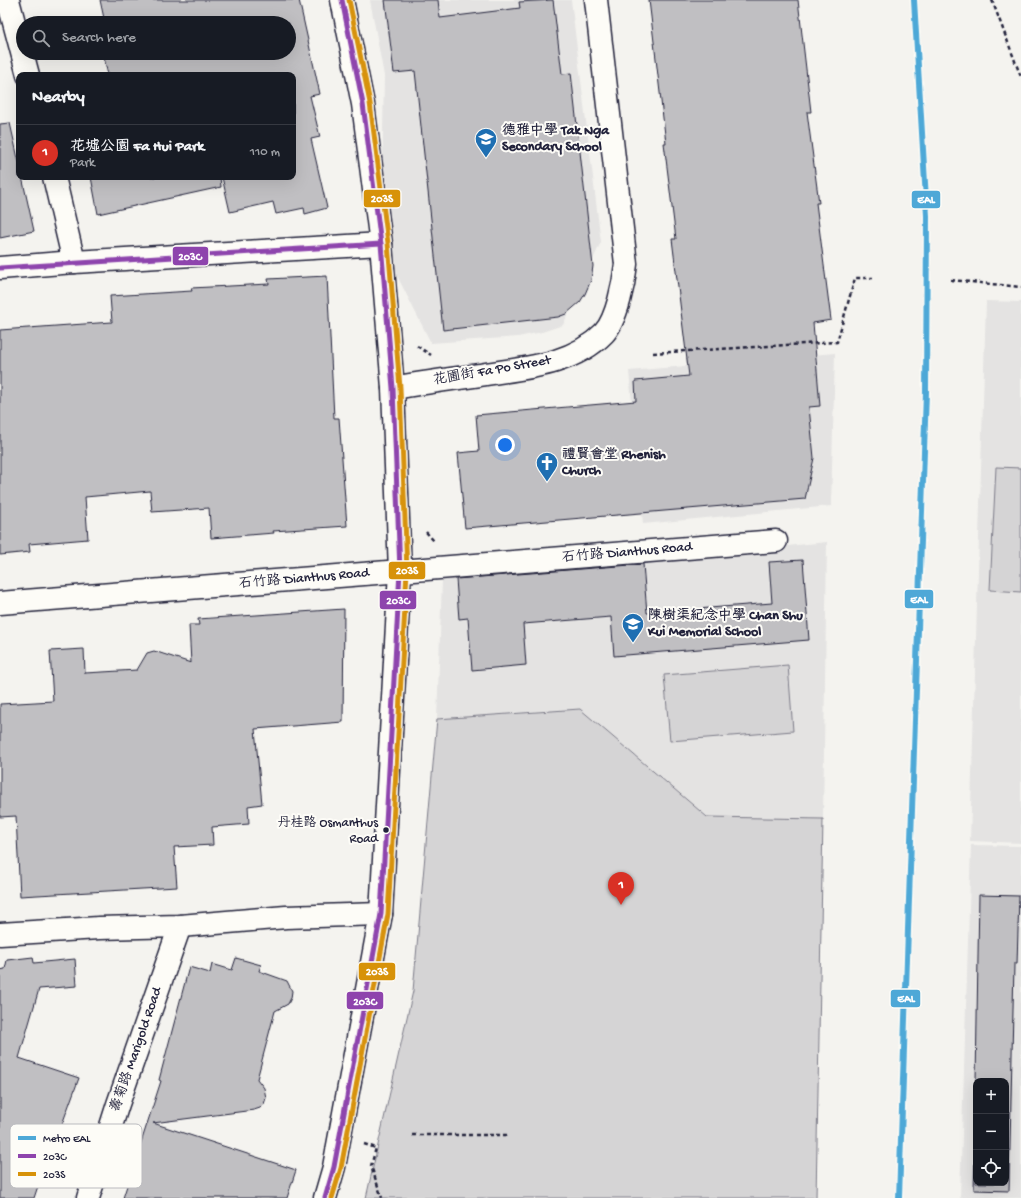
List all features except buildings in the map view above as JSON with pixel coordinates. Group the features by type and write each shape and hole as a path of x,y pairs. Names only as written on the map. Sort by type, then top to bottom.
{"street":[{"path":"8,0 16,30"},
{"path":"325,1198 334,1167 381,914 400,571 392,388 381,244 363,104 342,0"},
{"name":"花圃街 Fa Po Street","path":"392,388 539,365 565,358 585,349 605,332 623,288 626,264 596,0"},
{"path":"24,60 27,72"},
{"path":"55,180 74,262"},
{"path":"0,268 74,262 381,244"},
{"name":"石竹路 Dianthus Road","path":"0,603 776,541"},
{"path":"0,934 99,928 180,926 286,917 381,914"},
{"name":"壽菊路 Marigold Road","path":"113,1124 180,926"},
{"name":"壽菊路 Marigold Road","path":"88,1198 91,1188"}],"path":[{"path":"992,0 1021,78"},
{"path":"653,353 837,342 855,278 873,278"},
{"path":"951,280 1021,287"},
{"path":"416,344 434,357"},
{"path":"425,531 432,540 438,542"},
{"path":"412,1135 507,1135"},
{"path":"364,1144 376,1148 371,1166 382,1198"}],"shaded area":[{"name":"德雅中學 Tak Nga Secondary School","path":"370,0 571,0 601,242 563,325 542,332 518,337 431,343 381,244 384,76"},
{"path":"986,301 1021,302 1021,843 970,841"},
{"path":"835,353 831,506 643,524 629,371"},
{"path":"996,467 1021,468 1021,592 990,590"},
{"name":"陳樹渠紀念中學 Chan Shu Kui Memorial School","path":"827,542 823,819 707,817 580,709 437,719 442,580"},
{"path":"788,665 793,731 670,741 664,675"},
{"path":"580,709 707,817 823,819 816,1198 366,1198 413,991 437,719"},
{"path":"971,845 1021,846 1021,1198 960,1198"}],"metro line":[{"name":"EAL","path":"899,1198 926,392 927,216 914,0"}],"transit line":[{"name":"203C","path":"325,1198 334,1167 381,914 400,571 393,388 381,244 363,104 342,0"},
{"name":"203S","path":"332,1198 341,1168 388,914 407,571 400,388 388,243 370,103 349,0"},
{"name":"203C","path":"0,268 381,244"}],"place":[{"name":"德雅中學 Tak Nga Secondary School","path":"486,158"},
{"name":"禮賢會堂 Rhenish Church","path":"547,482"},
{"name":"陳樹渠紀念中學 Chan Shu Kui Memorial School","path":"633,644"},
{"name":"丹桂路 Osmanthus Road","path":"386,830"},
{"name":"花墟公園 Fa Hui Park","path":"621,905"}]}
